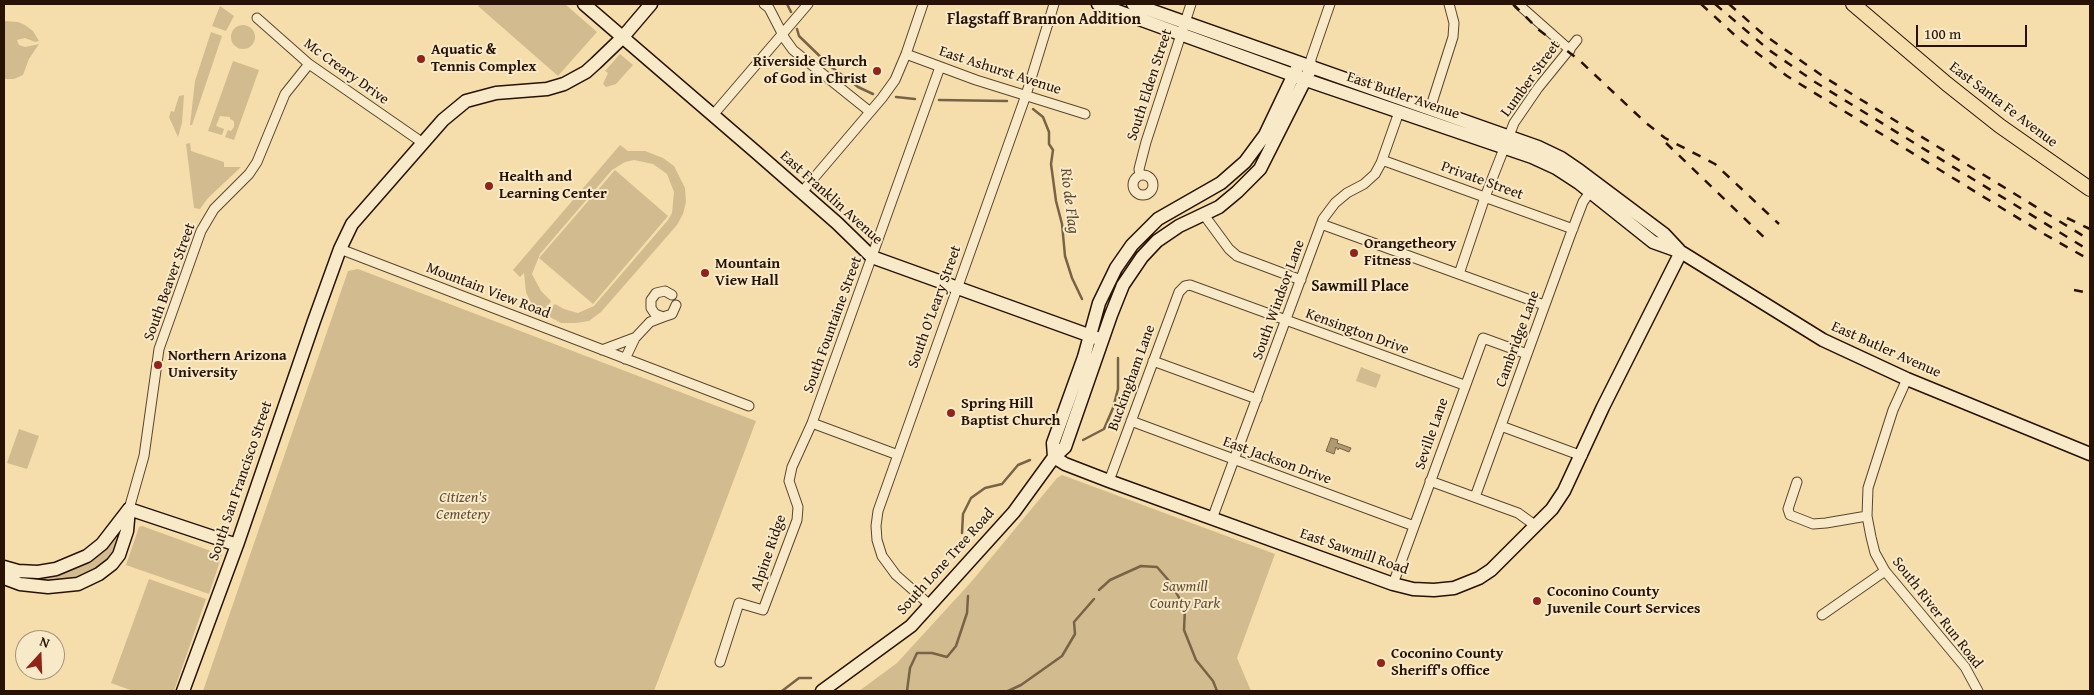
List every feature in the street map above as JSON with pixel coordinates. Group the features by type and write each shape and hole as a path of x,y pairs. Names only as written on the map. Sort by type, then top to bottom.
{"main road":[{"name":"East Santa Fe Avenue","path":"1853,4 1984,114 2090,189"}],"street":[{"name":"East Franklin Avenue","path":"584,4 802,192 872,257 1096,338"},
{"name":"South San Francisco Street","path":"183,691 237,545 340,249 352,224 442,120 466,101 496,93 547,89 564,84 586,72 622,38 651,4"},
{"path":"764,4 777,21 782,34 793,50 869,111"},
{"path":"713,115 808,4"},
{"path":"802,192 882,98 894,80 906,54 923,4"},
{"name":"South O'Leary Street","path":"930,605 896,575 882,556 877,540 878,511 1026,95 1054,4"},
{"name":"East Butler Avenue","path":"1098,4 1183,28 1303,66 1430,109 1506,141 1532,157 1556,168 1590,192 1653,242 1681,252 1823,340 1907,379 2090,454"},
{"name":"East Butler Avenue","path":"1132,4 1183,28"},
{"name":"South Elden Street","path":"1140,176 1139,169 1146,142 1191,4"},
{"path":"1303,66 1330,4"},
{"path":"1430,109 1453,37 1454,23 1449,4"},
{"path":"1518,4 1570,50"},
{"name":"Mc Creary Drive","path":"257,18 309,64 423,143"},
{"name":"Lumber Street","path":"1459,274 1485,197 1514,123 1538,88 1570,50 1576,40"},
{"name":"East Ashurst Avenue","path":"906,54 976,80 1085,114"},
{"name":"South Beaver Street","path":"129,509 144,456 159,349 201,231 214,209 249,174 257,162 285,94 309,64"},
{"name":"South Lone Tree Road","path":"822,691 911,626 1014,512 1054,457 1053,443 1096,338 1123,285 1142,257 1157,241 1179,226 1219,207 1260,169 1305,80 1303,66"},
{"name":"South Lone Tree Road","path":"1096,338 1099,303 1116,268 1132,245 1158,219 1221,183 1246,162 1265,135 1303,66"},
{"name":"South Fountaine Street","path":"812,422 940,67"},
{"name":"East Butler Avenue","path":"1305,80 1399,112 1561,158 1664,234 1681,252"},
{"name":"South Windsor Lane","path":"1212,519 1321,224 1335,203 1346,193 1364,184 1375,174 1399,112"},
{"name":"Private Street","path":"1382,160 1573,229"},
{"path":"1246,162 1237,178 1208,201 1204,208 1204,215 1229,249 1237,256 1301,280"},
{"name":"Cambridge Lane","path":"1475,497 1583,202 1590,192"},
{"path":"1321,224 1544,306"},
{"name":"Mountain View Road","path":"340,249 748,406"},
{"name":"East Sawmill Road","path":"1054,457 1065,464 1109,481 1393,584 1413,589 1434,590 1454,588 1479,578 1491,570 1552,509 1564,491 1582,456 1603,407 1681,252"},
{"name":"Kensington Drive","path":"1185,286 1190,285 1464,385"},
{"name":"Buckingham Lane","path":"1109,481 1179,292 1185,286"},
{"path":"650,322 651,300 656,293 665,291 672,295"},
{"path":"625,359 635,338 650,322 672,314 676,305"},
{"path":"651,308 655,314 663,317"},
{"path":"602,350 635,338"},
{"name":"Seville Lane","path":"1393,584 1464,385 1483,338 1527,354"},
{"path":"1153,361 1257,399"},
{"name":"South River Run Road","path":"1907,379 1873,467 1868,488 1867,516 1875,553 1885,570 1965,667 1978,691"},
{"name":"East Jackson Drive","path":"1131,421 1414,526"},
{"path":"812,422 898,455"},
{"name":"Alpine Ridge","path":"720,662 739,603 763,610 797,520 798,507 792,496 789,481 792,467 812,422"},
{"path":"1501,426 1582,456"},
{"path":"1430,481 1518,513 1536,526"},
{"path":"1798,482 1788,509 1790,515 1813,524 1826,524 1867,516"},
{"path":"129,509 237,545"},
{"path":"4,567 18,571 38,572 56,569 87,556 102,544 129,509"},
{"path":"4,578 20,584 48,587 78,584 99,574 112,564 119,555 127,531 129,509"},
{"path":"1822,615 1885,570"}],"green space":[{"path":"481,4 565,4 597,32 558,76 478,6"},
{"path":"220,6 234,16 226,31 212,26"},
{"path":"4,21 18,22 25,25 33,31 39,41 35,42 25,38 17,40 19,45 25,47 39,44 29,59 23,75 14,79 4,79"},
{"path":"243,25 248,26 254,32 254,42 248,48 243,49 238,48 232,42 231,37 232,32 238,26"},
{"path":"211,32 222,36 192,125 190,125 195,81"},
{"path":"620,54 633,65 616,84 606,87 603,84 608,73 605,71"},
{"path":"233,61 259,70 234,140 225,137 228,130 231,131 234,127 234,121 230,117 220,116 216,126 224,129 222,135 208,131"},
{"path":"184,95 182,123 178,137 169,117 171,111 174,112 179,96"},
{"path":"190,143 191,151 224,162 224,167 241,167 208,198 200,209 194,208 186,144"},
{"path":"620,145 628,151 645,151 663,158 674,166 685,188 686,202 683,214 677,225 601,312 589,321 561,323 539,311 530,301 526,292 524,273 520,277 513,270","holes":["634,160 653,164 667,174 674,192 672,213 668,220 594,306 578,313 555,304 551,308 549,307 551,301 541,291 532,274 540,254 612,170 625,162"]},
{"path":"615,170 668,216 593,304 539,258"},
{"name":"Citizen's Cemetery","path":"358,269 756,421 654,691 203,691 348,271"},
{"path":"1361,367 1381,375 1376,388 1356,381"},
{"path":"19,429 39,436 27,469 7,463"},
{"name":"Sawmill County Park","path":"1062,475 1275,554 1237,658 1251,691 859,691 897,663 972,581 1057,478"},
{"path":"142,526 222,555 209,594 126,565 139,527"},
{"path":"119,529 122,531 115,552 108,563 77,579 57,583 22,579 21,575 63,572"},
{"path":"149,579 206,599 174,691 133,691 111,683"}],"shaded area":[{"path":"1331,438 1338,440 1337,443 1351,448 1349,452 1339,448 1338,450 1336,447 1334,454 1326,451"}],"waterway":[{"name":"Rio de Flag","path":"787,4 791,12"},
{"name":"Rio de Flag","path":"797,29 799,36 830,66 858,87 873,94"},
{"name":"Rio de Flag","path":"896,97 915,99"},
{"name":"Rio de Flag","path":"939,100 1007,101"},
{"name":"Rio de Flag","path":"1033,109 1043,117 1049,132 1049,144 1053,150 1051,164 1056,201 1062,224 1065,256 1072,278 1082,299"},
{"name":"Rio de Flag","path":"1083,440 1104,429 1113,408 1118,389 1118,358"},
{"name":"Rio de Flag","path":"962,533 963,514 971,498 985,488 1002,484 1018,465 1030,460"},
{"name":"Rio de Flag","path":"1099,590 1110,580 1141,566 1157,567 1170,582 1185,608 1184,630 1196,660 1213,681 1217,691"},
{"name":"Rio de Flag","path":"907,691 910,668 917,653 932,653 947,657 956,646 967,613 968,596"},
{"name":"Rio de Flag","path":"1008,691 1021,685 1062,656 1075,634 1074,622 1094,599"},
{"path":"782,691 799,678 811,678"}],"railway":[{"path":"1513,4 1539,30 1578,59 1646,123 1665,138 1715,164 1779,224"},
{"path":"1701,4 1739,39 1787,76 2044,234 2090,260"},
{"path":"1715,4 1769,50 1815,82 2090,251"},
{"path":"1729,4 1763,34 1824,77 2090,240"},
{"path":"1666,143 1769,242"},
{"path":"2067,218 2090,229"},
{"path":"2074,290 2090,293"}],"place":[{"name":"Aquatic & Tennis Complex","path":"421,59"},
{"name":"Riverside Church of God in Christ","path":"877,71"},
{"name":"Health and Learning Center","path":"489,186"},
{"name":"Orangetheory Fitness","path":"1354,253"},
{"name":"Mountain View Hall","path":"705,273"},
{"name":"Northern Arizona University","path":"158,365"},
{"name":"Spring Hill Baptist Church","path":"951,413"},
{"name":"Coconino County Juvenile Court Services","path":"1537,601"},
{"name":"Coconino County Sheriff's Office","path":"1381,663"}],"district":[{"name":"Flagstaff Brannon Addition","path":"1044,20"},
{"name":"Sawmill Place","path":"1360,287"}]}
